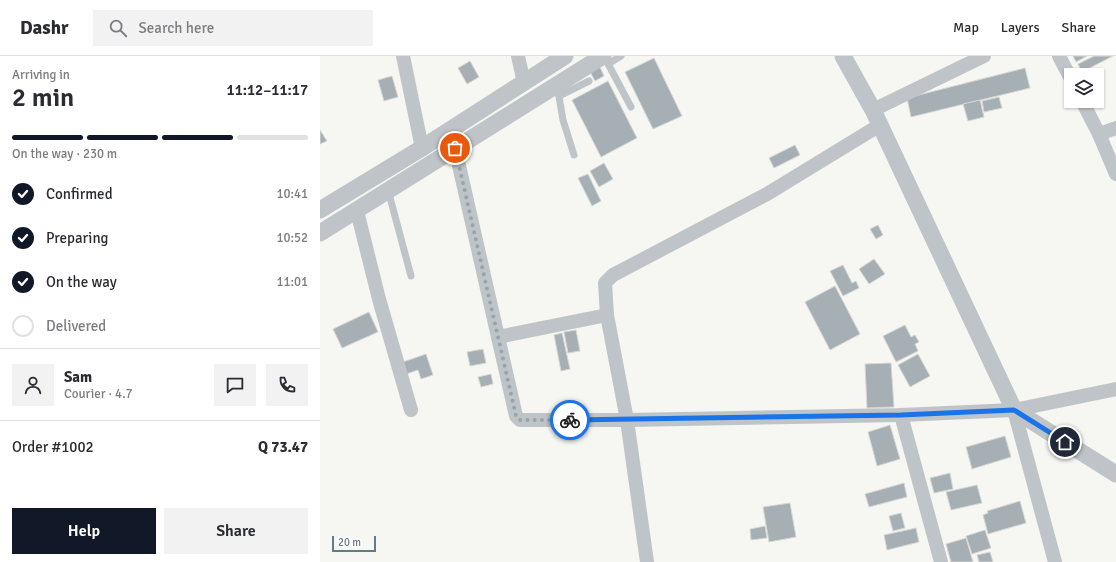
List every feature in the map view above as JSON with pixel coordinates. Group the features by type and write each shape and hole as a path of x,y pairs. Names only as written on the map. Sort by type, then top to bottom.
{"street":[{"path":"403,56 422,148"},
{"path":"518,56 524,83"},
{"path":"320,210 422,148 565,56"},
{"path":"843,56 873,110 1014,410 1055,562"},
{"path":"873,110 969,59 984,56"},
{"path":"1059,56 1065,68"},
{"path":"320,233 455,148 558,91 605,59"},
{"path":"1086,108 1099,134 1116,174"},
{"path":"647,562 627,420 606,315 605,282 613,275 767,194 880,125"},
{"path":"1099,134 1116,128"},
{"path":"455,148 516,416 520,420 627,420 901,415 1014,410 1116,388"},
{"path":"357,211 379,299 411,410"},
{"path":"498,338 606,315"},
{"path":"1014,410 1116,474"},
{"path":"901,415 941,562"}],"lane":[{"path":"621,56 605,59 631,107"},
{"path":"574,155 563,120 558,91 589,81"},
{"path":"388,190 411,276"}],"building":[{"path":"1073,56 1087,56 1076,62"},
{"path":"1094,56 1113,56 1090,68 1080,68 1078,64"},
{"path":"654,58 682,116 653,129 625,72"},
{"path":"470,61 479,77 467,84 458,68"},
{"path":"599,65 604,76 595,81 589,70"},
{"path":"1025,68 1030,88 911,117 907,98"},
{"path":"392,76 398,97 384,101 378,80"},
{"path":"608,81 637,138 601,157 572,100"},
{"path":"999,97 1002,108 984,112 982,101"},
{"path":"980,100 984,117 968,121 963,104"},
{"path":"320,130 327,141 320,144"},
{"path":"795,145 800,155 774,168 769,158"},
{"path":"604,163 613,179 599,187 590,171"},
{"path":"588,174 601,201 592,206 578,178"},
{"path":"878,225 883,235 876,239 870,229"},
{"path":"874,259 885,274 869,284 859,269"},
{"path":"843,265 852,283 856,281 859,288 843,296 830,271"},
{"path":"835,286 860,334 830,350 805,302"},
{"path":"369,312 378,332 342,348 333,329"},
{"path":"905,325 911,337 915,335 919,342 915,344 918,351 896,362 883,336"},
{"path":"576,330 580,351 568,353 564,332"},
{"path":"562,333 570,369 561,371 554,335"},
{"path":"483,349 486,363 470,366 467,352"},
{"path":"426,354 433,375 421,379 418,370 406,374 403,362"},
{"path":"918,354 930,376 910,387 898,365"},
{"path":"891,363 894,407 867,408 865,364"},
{"path":"491,374 493,384 481,387 478,377"},
{"path":"890,425 900,459 877,466 868,432"},
{"path":"1005,436 1011,457 972,469 966,447"},
{"path":"950,473 953,489 934,493 930,478"},
{"path":"904,483 907,497 869,507 865,494"},
{"path":"977,485 982,503 951,510 946,492"},
{"path":"1020,501 1026,523 988,534 983,515 988,513 987,511"},
{"path":"790,503 796,537 769,542 763,507"},
{"path":"901,513 905,528 893,531 889,516"},
{"path":"765,526 767,538 751,540 750,529"},
{"path":"916,528 919,542 887,550 884,535"},
{"path":"985,530 991,548 972,554 966,536"},
{"path":"966,538 973,562 951,562 946,544"},
{"path":"990,552 993,562 979,562 977,555"}],"way so far":[{"path":"455,148 516,416 520,420 570,420"}],"route":[{"path":"570,420 901,415 1014,410 1065,442"}]}
